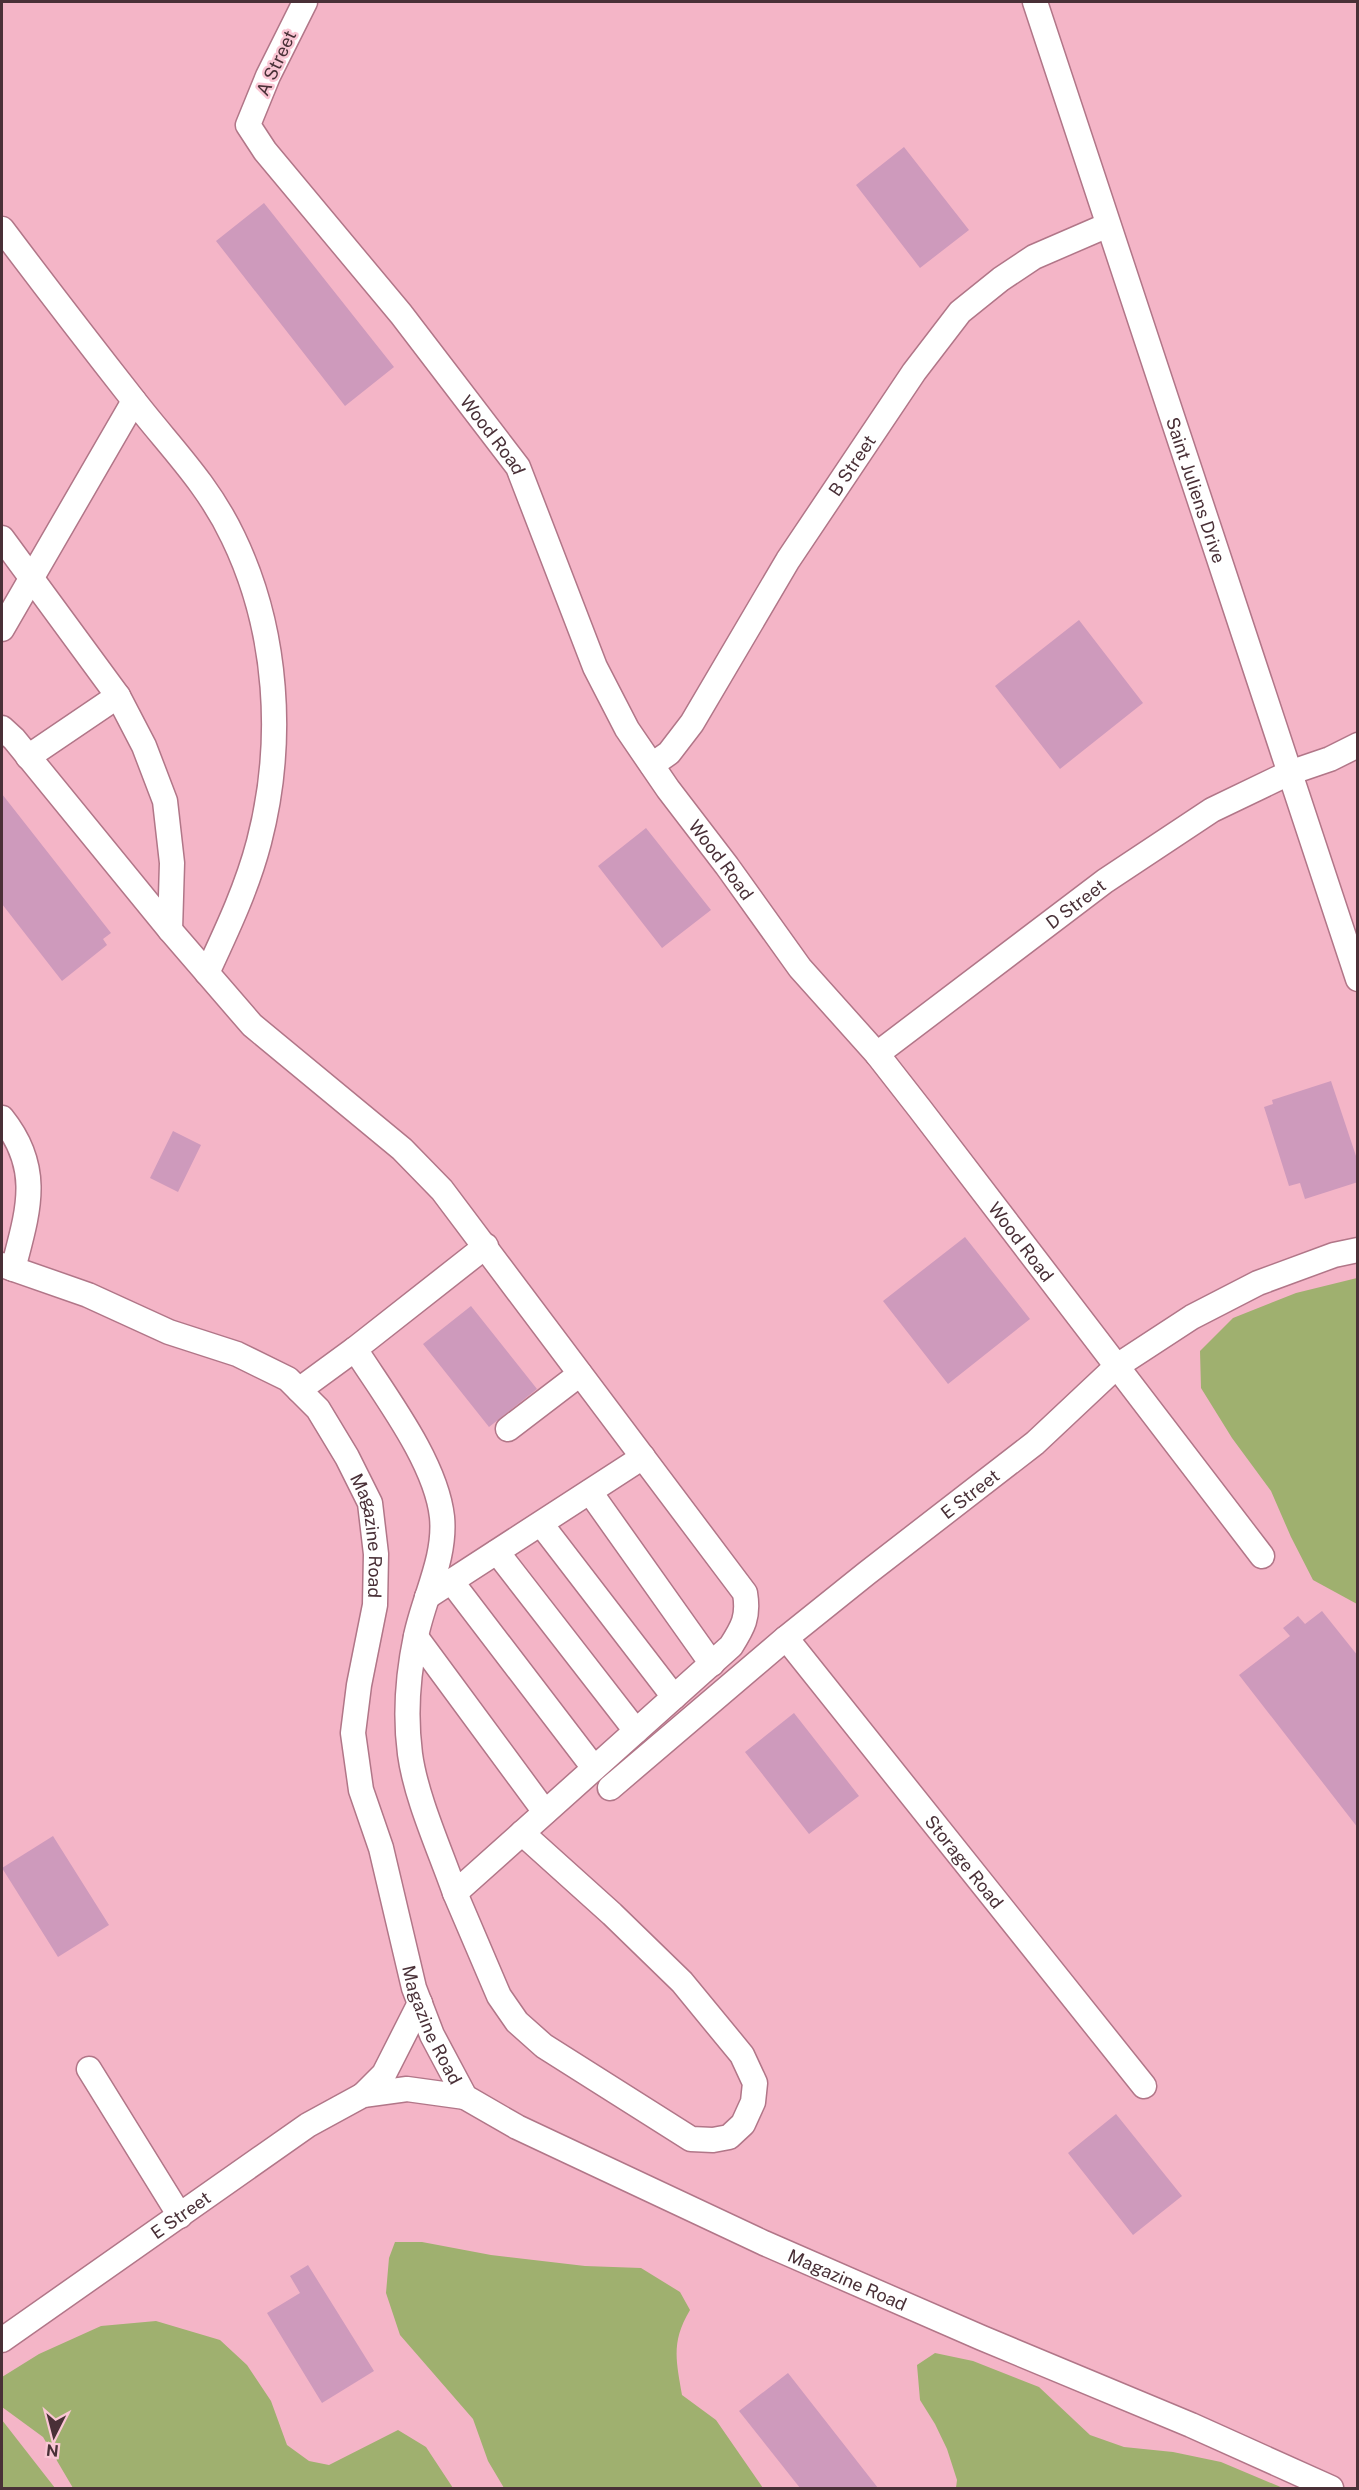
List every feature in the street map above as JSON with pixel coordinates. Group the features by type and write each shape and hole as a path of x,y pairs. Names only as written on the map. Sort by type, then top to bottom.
{"street":[{"name":"A Street","path":"248,125 268,76 305,2"},
{"name":"Saint Juliens Drive","path":"1035,2 1358,979"},
{"name":"Wood Road","path":"248,125 266,151 401,314 518,467 595,667 627,729 652,765 800,968 877,1054 1262,1556"},
{"name":"B Street","path":"652,765 669,753 692,723 788,560 914,372 960,312 1001,279 1034,257 1108,225"},
{"path":"2,230 134,401 161,431 204,487 233,537 261,610 273,675 274,728 269,788 259,842 236,913 207,973"},
{"path":"5,615 31,578 134,401"},
{"path":"2,538 118,696 144,746 165,801 172,863 170,930"},
{"path":"28,757 118,696"},
{"path":"2,728 252,1025 402,1149 442,1190 746,1593 748,1609 743,1627 731,1646 455,1893"},
{"name":"D Street","path":"877,1054 1105,881 1212,810 1289,773 1330,759 1358,745"},
{"path":"2,1118 24,1155 29,1176 27,1213 7,1267"},
{"path":"299,1390 486,1246"},
{"name":"E Street","path":"610,1788 786,1638 1035,1443 1117,1366 1192,1317 1258,1283 1334,1255 1358,1250"},
{"name":"Magazine Road","path":"7,1267 88,1295 169,1332 237,1354 288,1379 318,1409 347,1457 370,1503 376,1554 375,1605 359,1685 353,1733 361,1790 381,1848 414,1988 432,2035 465,2097 517,2127 764,2243 982,2338 1191,2425 1331,2488"},
{"path":"354,1349 403,1423 426,1467 438,1498 442,1518 442,1541 416,1637 408,1697 410,1755 424,1807 455,1893 500,1995 517,2022 544,2046 692,2139 713,2140 729,2137 743,2124 753,2102 755,2082 742,2055 682,1982 612,1914 522,1833"},
{"path":"508,1429 580,1374"},
{"path":"427,1597 643,1457"},
{"path":"590,1492 712,1664"},
{"path":"541,1524 674,1697"},
{"path":"497,1552 636,1731"},
{"path":"451,1581 594,1768"},
{"path":"416,1637 544,1812"},
{"name":"Storage Road","path":"786,1638 1144,2086"},
{"name":"E Street","path":"2,2340 308,2125 363,2095 384,2074 420,2003"},
{"path":"89,2069 180,2216"},
{"name":"E Street","path":"363,2095 407,2089 465,2097"}],"green space":[{"path":"1358,1278 1357,1604 1313,1580 1271,1491 1232,1438 1201,1388 1200,1351 1233,1318 1296,1293"},
{"path":"395,2242 422,2242 491,2255 585,2266 641,2268 680,2292 690,2310 680,2332 677,2351 682,2395 716,2420 763,2488 504,2488 488,2461 473,2419 400,2335 386,2293 389,2258"},
{"path":"156,2321 220,2340 247,2365 271,2401 287,2445 309,2461 329,2465 398,2430 426,2447 453,2488 73,2488 43,2437 2,2407 2,2377 39,2354 101,2326"},
{"path":"935,2353 973,2361 1039,2387 1090,2435 1124,2447 1173,2452 1221,2462 1283,2488 956,2488 957,2480 947,2449 920,2400 917,2365"},
{"path":"2,2420 55,2488 2,2488"}],"building":[{"path":"904,147 969,230 920,268 856,185"},
{"path":"264,203 394,367 345,406 216,241"},
{"path":"1079,620 1143,703 1060,769 995,686"},
{"path":"2,794 111,933 103,939 107,945 62,981 2,904"},
{"path":"646,828 711,910 662,948 598,866"},
{"path":"1331,1081 1358,1162 1358,1182 1305,1199 1300,1183 1289,1186 1264,1107 1273,1104 1272,1100"},
{"path":"173,1131 201,1145 178,1192 150,1178"},
{"path":"965,1237 1030,1319 948,1384 883,1301"},
{"path":"471,1306 537,1389 489,1427 423,1344"},
{"path":"1322,1611 1358,1656 1358,1828 1239,1675 1290,1636 1283,1628 1298,1616 1305,1624"},
{"path":"794,1713 859,1796 809,1834 745,1752"},
{"path":"53,1836 109,1925 58,1957 2,1868"},
{"path":"1116,2114 1182,2196 1133,2235 1068,2153"},
{"path":"308,2265 374,2371 322,2403 267,2313 300,2293 290,2276"},
{"path":"788,2373 878,2488 800,2488 739,2411"}]}
